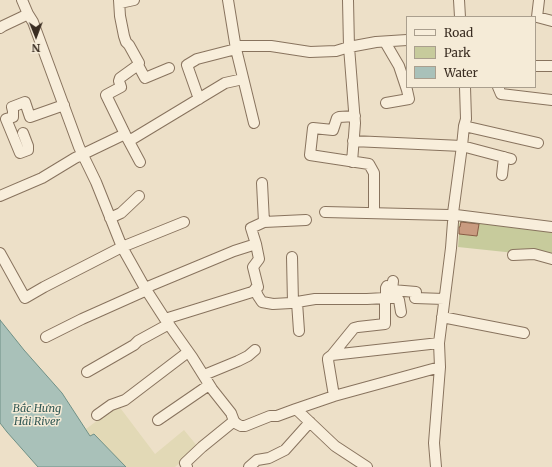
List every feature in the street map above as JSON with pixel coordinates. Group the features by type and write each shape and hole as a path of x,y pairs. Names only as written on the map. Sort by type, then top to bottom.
{"street":[{"path":"22,0 33,22 79,147 96,182 122,247 146,289 237,424 245,426 270,416 277,416 334,396 436,364"},
{"path":"134,0 120,1 120,16 126,42 139,63 138,65 145,78 169,68"},
{"path":"228,0 236,48 254,123"},
{"path":"348,0 349,47 355,116 352,162"},
{"path":"459,0 460,16"},
{"path":"539,0 537,17 552,21"},
{"path":"0,28 28,14"},
{"path":"199,99 187,65 197,59 236,48 271,46 310,52 336,51 349,47 406,40"},
{"path":"385,42 399,66 406,87"},
{"path":"138,65 120,78 119,81 121,87 106,94 140,162"},
{"path":"536,66 552,66"},
{"path":"0,196 42,178 83,154 127,138 199,99 225,83 243,79"},
{"path":"386,103 409,99 406,88"},
{"path":"436,467 434,443 436,364 466,119 464,88"},
{"path":"498,88 500,94 552,100"},
{"path":"23,133 28,150 20,154 6,120 13,117 12,107 25,102 30,117 64,105"},
{"path":"355,116 337,118 333,130 313,128 310,155 369,164 374,173 374,213"},
{"path":"464,126 538,143"},
{"path":"354,141 462,146 508,158 502,175"},
{"path":"262,183 264,222"},
{"path":"110,218 121,213 139,196"},
{"path":"325,212 453,216 552,226"},
{"path":"87,372 134,345 167,321 252,292 258,287 253,266 259,259 251,228 264,222 306,220"},
{"path":"0,253 25,298 122,247 184,222"},
{"path":"46,337 146,289 234,250 256,244"},
{"path":"513,255 534,254 552,259"},
{"path":"292,257 295,302 299,331"},
{"path":"334,396 328,358 354,328 385,324 386,288 390,284 392,290 416,292 415,298 444,300"},
{"path":"255,289 262,302 273,304 315,299 333,300 397,298 400,300 401,312"},
{"path":"442,318 524,333"},
{"path":"332,355 439,343"},
{"path":"204,375 238,361 248,356 255,350"},
{"path":"96,415 111,405 125,400 188,352"},
{"path":"158,420 210,385"},
{"path":"296,409 336,446 367,467"},
{"path":"187,467 185,463 234,421"},
{"path":"249,467 257,460 269,458 285,450 310,422"}],"shaded area":[{"path":"118,405 155,454 184,430 198,447 175,467 126,467 94,434 90,436 86,429"}],"green space":[{"path":"461,221 552,231 552,254 533,250 515,253 458,247 459,234 477,236 479,224 461,222 460,227 458,227"}],"water":[{"name":"Bắc Hưng Hải River","path":"0,320 62,393 90,436 94,434 126,467 38,467 7,432 0,423"}],"building":[{"path":"461,222 479,224 477,236 459,234"}]}
